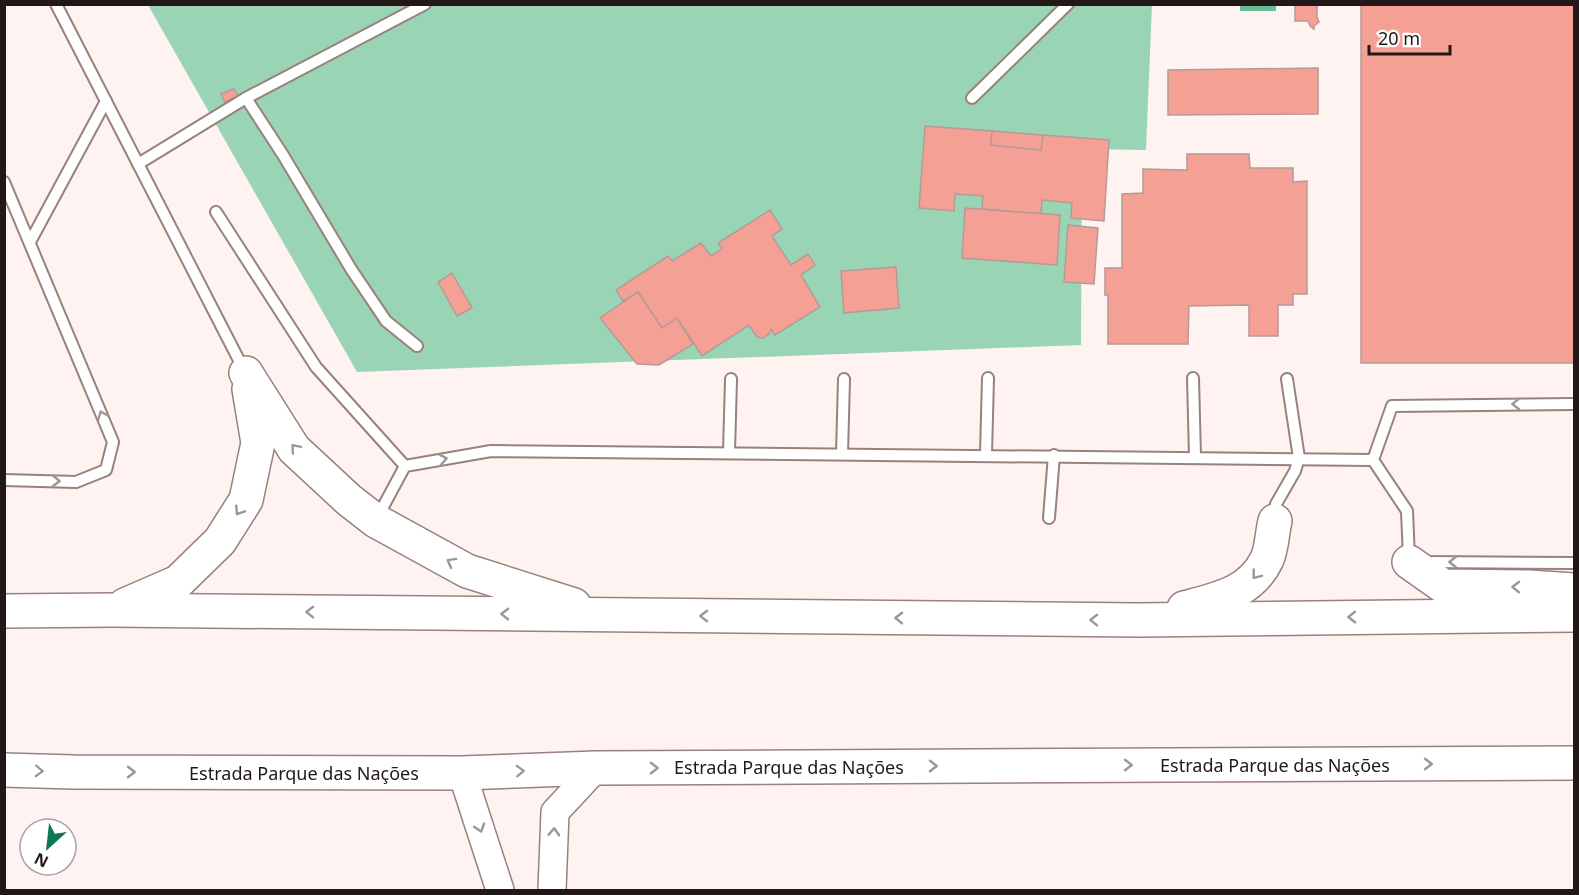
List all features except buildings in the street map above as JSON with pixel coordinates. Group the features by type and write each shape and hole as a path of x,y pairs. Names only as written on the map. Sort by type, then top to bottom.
{"highway":[{"path":"246,373 294,449 349,500 376,521 467,571 606,615"},
{"path":"113,610 178,582 220,541 246,500 258,443 246,373"},
{"path":"1138,620 1229,596 1253,581 1268,557 1275,521"},
{"path":"1409,562 1443,586 1575,590"},
{"path":"4,611 113,610 1138,620 1575,615"},
{"path":"4,619 44,612"},
{"name":"Estrada Parque das Nações","path":"4,770 462,773 596,768 1575,763"}],"street":[{"path":"552,891 555,812 596,768"},
{"path":"462,773 500,891"}],"lane":[{"path":"56,4 246,373"},
{"path":"138,164 246,98 425,4"},
{"path":"972,98 1068,4"},
{"path":"246,98 351,269 386,321 417,346"},
{"path":"30,242 106,101"},
{"path":"4,182 113,442 106,470 76,482 4,480"},
{"path":"216,212 316,367 405,466"},
{"path":"986,454 988,378"},
{"path":"1193,378 1195,457"},
{"path":"729,452 731,379"},
{"path":"842,454 844,379"},
{"path":"1275,521 1276,504 1295,471 1299,458 1287,379"},
{"path":"1373,460 1392,406 1575,404"},
{"path":"405,466 491,451 986,454 1373,460"},
{"path":"1048,518 1054,455"},
{"path":"1373,460 1407,511 1409,562 1575,563"},
{"path":"376,521 405,466"}],"shaded area":[{"path":"148,5 1152,5 1146,150 1082,149 1081,345 357,372"},
{"path":"1240,5 1276,5 1276,11 1240,11"}]}
